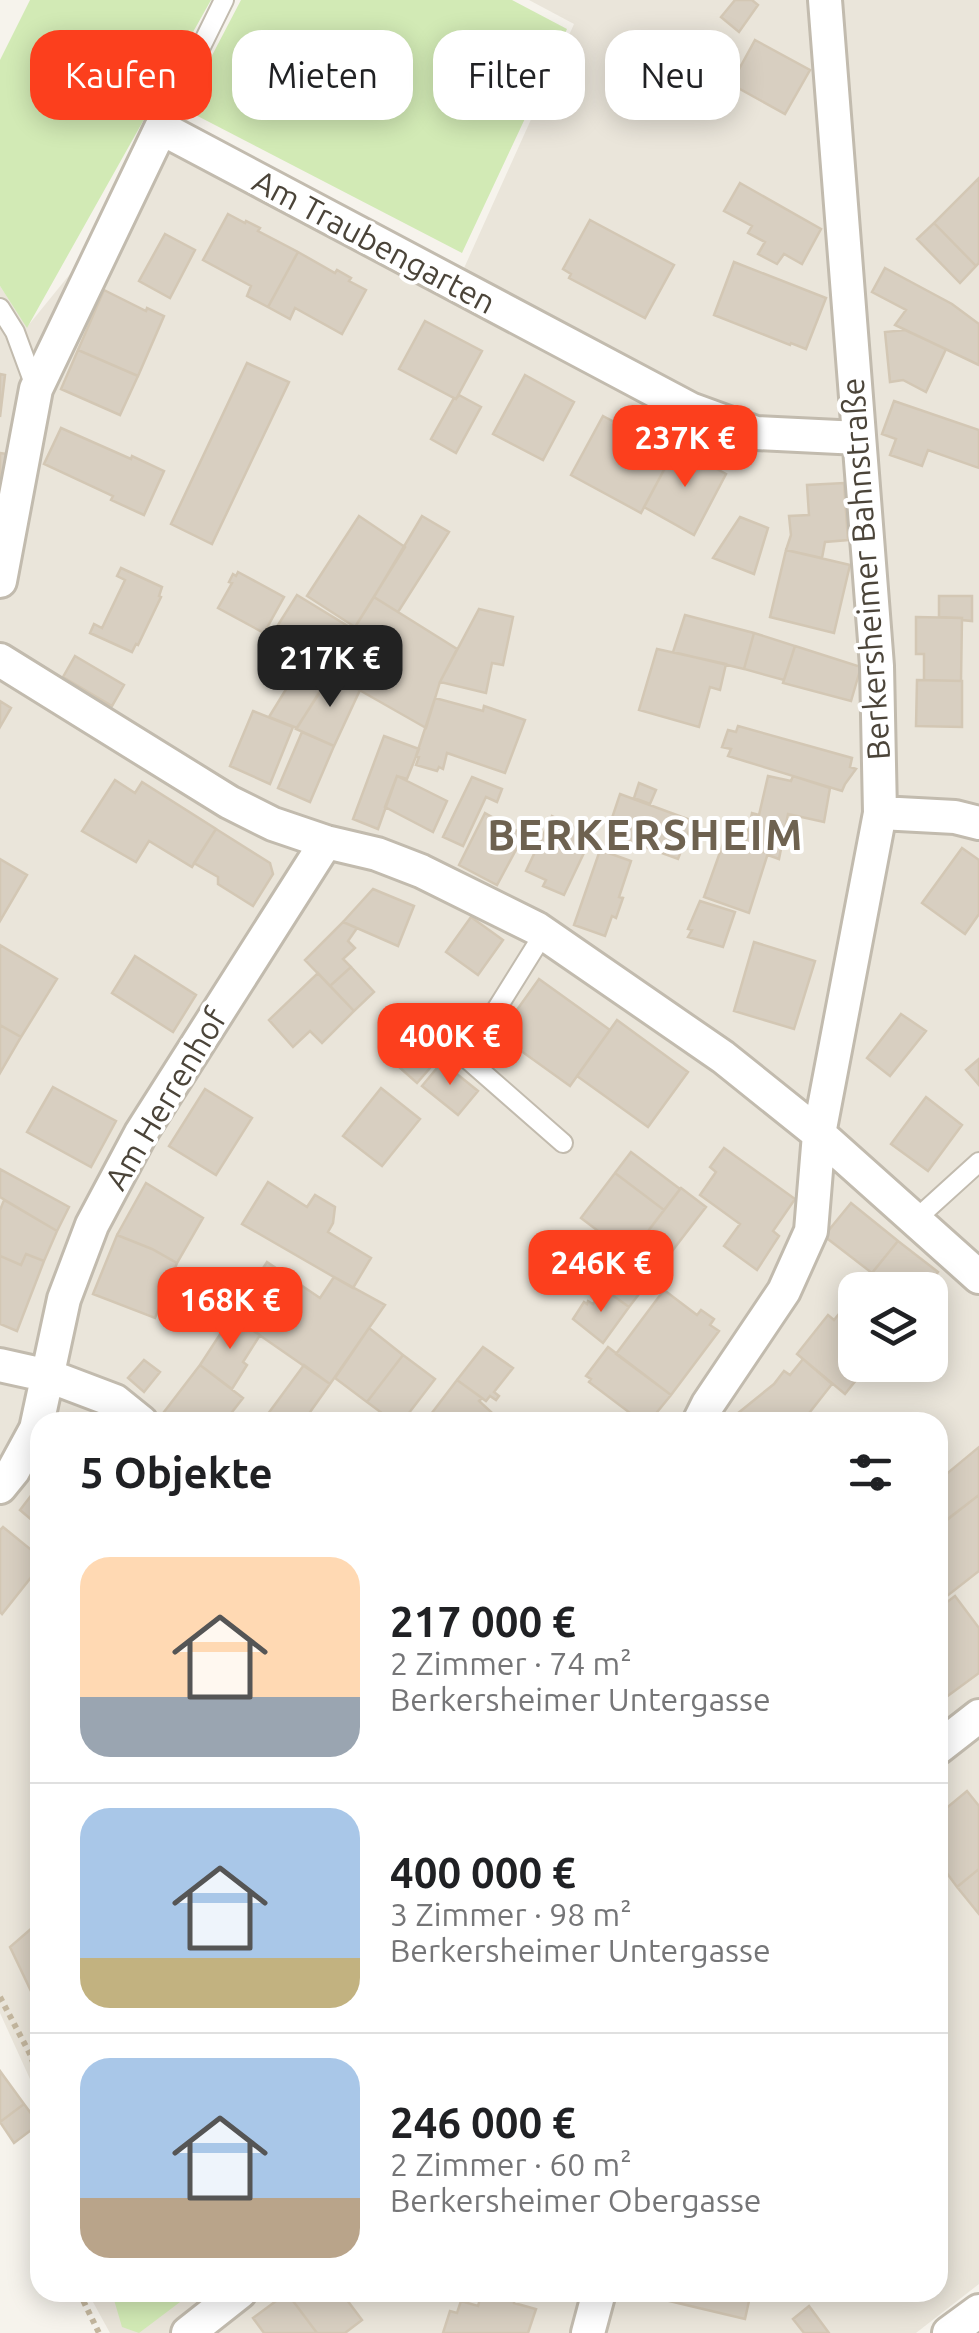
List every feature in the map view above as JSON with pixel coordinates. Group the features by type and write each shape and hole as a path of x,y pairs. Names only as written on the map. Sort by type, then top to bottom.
{"street":[{"name":"Berkersheimer Bahnstraße","path":"704,1412 784,1291 811,1230 820,1134 880,813 877,666 826,0"},
{"path":"0,580 36,389 161,128"},
{"name":"Am Traubengarten","path":"161,128 690,409 756,433 859,438"},
{"path":"0,660 229,802 274,824 421,871 544,932 723,1057 820,1134 979,1278"},
{"path":"880,813 955,816 979,823"},
{"name":"Am Herrenhof","path":"40,1412 64,1299 78,1258 124,1164 326,842"},
{"path":"0,1365 48,1376 115,1401 129,1412"},
{"name":"Am Herrenhof","path":"0,1487 30,1440"},
{"path":"948,1740 979,1716"},
{"path":"188,2333 227,2302"},
{"path":"588,2333 596,2302"},
{"path":"949,2333 979,2310"}],"lane":[{"path":"161,128 224,0"},
{"path":"0,308 15,332 36,389"},
{"path":"544,932 466,1058 563,1143"},
{"path":"914,1220 979,1162"}],"path":[{"path":"0,1997 30,2056"},
{"path":"84,2302 99,2333"}],"shaded area":[{"path":"529,0 979,0 979,2284 916,2333 110,2333 93,2302 948,2302 948,1412 30,1412 30,2079 0,2013 0,286 27,327 170,151 451,297 531,120 585,120 585,30 571,30 574,24"}],"green space":[{"path":"30,0 211,0 194,30 30,30 30,120 144,120 27,328 0,286 0,60"},
{"path":"241,0 512,0 567,29 433,30 433,120 524,120 462,253 205,120 212,120 212,55"},
{"path":"115,2302 180,2302 139,2333 122,2327"}],"building":[{"path":"735,0 752,0 758,5 740,31 721,17"},
{"path":"755,40 810,70 785,114 740,89 740,68"},
{"path":"979,178 979,263 976,266 934,223"},
{"path":"740,183 821,229 802,264 784,254 777,264 758,254 765,242 748,233 752,226 724,211"},
{"path":"228,214 298,252 268,307 247,296 251,286 203,260"},
{"path":"590,220 674,265 645,318 569,278 571,274 563,269"},
{"path":"934,223 976,266 960,283 917,239"},
{"path":"165,234 195,250 170,298 139,281"},
{"path":"298,252 335,273 337,270 366,290 342,334 295,308 290,319 268,307"},
{"path":"734,262 826,298 806,349 714,315"},
{"path":"885,268 952,304 979,324 979,365 895,325 906,310 872,292"},
{"path":"104,290 164,316 138,376 78,350"},
{"path":"425,321 482,351 456,399 399,369"},
{"path":"905,330 946,349 926,392 903,380 890,382 885,332"},
{"path":"78,350 138,376 120,415 61,389"},
{"path":"247,363 289,382 212,544 171,524"},
{"path":"0,374 5,375 0,417"},
{"path":"525,375 574,402 543,460 493,434"},
{"path":"459,395 481,407 456,453 431,439"},
{"path":"894,401 979,430 979,468 928,450 922,466 890,455 896,439 882,434"},
{"path":"603,416 673,453 641,513 571,475"},
{"path":"61,428 164,471 144,515 44,464"},
{"path":"679,442 691,449 689,454 726,474 694,535 644,507"},
{"path":"0,453 7,454 0,487"},
{"path":"844,483 848,540 825,542 822,558 786,550 791,535 789,516 809,515 807,485"},
{"path":"359,516 405,547 355,627 307,596"},
{"path":"422,516 449,532 398,612 374,597"},
{"path":"740,517 768,528 754,574 713,558"},
{"path":"786,550 850,565 834,633 770,617"},
{"path":"121,568 162,587 161,597 132,652 90,633 94,624 102,628 125,580 117,576"},
{"path":"238,572 284,597 264,633 218,608 233,574"},
{"path":"297,595 351,628 326,669 271,636"},
{"path":"939,596 972,596 972,621 939,617"},
{"path":"374,597 457,649 440,682 426,728 333,672 361,631 355,627"},
{"path":"479,609 513,617 503,665 492,663 486,693 440,682"},
{"path":"685,615 754,633 744,669 673,652"},
{"path":"916,617 962,618 961,681 924,680 924,654 916,654"},
{"path":"754,633 795,646 784,680 744,669"},
{"path":"795,646 861,667 851,701 783,683"},
{"path":"657,649 726,664 720,690 710,687 699,727 639,710"},
{"path":"75,656 124,685 112,706 63,677"},
{"path":"309,659 332,672 297,728 269,717 296,673"},
{"path":"333,672 360,690 334,746 296,729"},
{"path":"917,680 962,681 962,727 916,726"},
{"path":"435,698 483,711 484,706 525,720 505,773 447,753 443,769 416,765"},
{"path":"0,701 11,708 0,727"},
{"path":"253,711 293,727 270,784 230,766"},
{"path":"738,726 852,758 850,767 856,769 842,791 728,756 731,749 722,747 728,730 736,732"},
{"path":"302,732 334,746 310,802 278,788"},
{"path":"384,736 419,749 407,779 397,776 378,829 353,819"},
{"path":"397,776 447,801 433,832 385,807"},
{"path":"768,776 791,781 793,776 830,788 824,822 788,814 779,859 745,846 752,813 759,815"},
{"path":"472,777 502,789 497,802 486,797 463,846 443,837"},
{"path":"115,780 135,793 142,782 216,829 192,867 149,841 136,862 82,831"},
{"path":"639,783 656,790 650,804 634,798"},
{"path":"620,794 693,821 678,859 607,833"},
{"path":"485,813 524,835 497,885 459,865"},
{"path":"552,816 592,836 564,895 543,886 546,880 526,871"},
{"path":"216,829 270,863 273,874 253,906 194,863"},
{"path":"724,841 768,853 749,913 704,897"},
{"path":"962,848 979,860 979,914 965,934 922,903"},
{"path":"600,850 631,861 619,897 623,898 605,936 574,925"},
{"path":"0,859 27,875 0,921"},
{"path":"373,889 414,906 398,946 343,922"},
{"path":"700,901 735,912 723,947 688,937"},
{"path":"471,917 503,940 478,975 446,952"},
{"path":"343,922 357,928 348,941 355,948 343,959 351,967 330,986 305,960"},
{"path":"754,942 815,961 794,1029 734,1011"},
{"path":"0,945 57,979 21,1037 0,1025"},
{"path":"135,956 196,995 173,1032 112,993"},
{"path":"351,967 374,992 354,1011 330,986"},
{"path":"318,973 354,1011 322,1043 310,1031 293,1047 269,1020"},
{"path":"539,979 610,1030 570,1086 499,1035"},
{"path":"901,1014 926,1031 890,1076 867,1058"},
{"path":"617,1020 688,1072 648,1127 577,1076"},
{"path":"0,1025 21,1037 0,1073"},
{"path":"416,1031 443,1053 417,1083 391,1060"},
{"path":"979,1059 979,1085 966,1070"},
{"path":"442,1062 478,1091 458,1115 422,1086"},
{"path":"53,1087 116,1121 91,1167 27,1132"},
{"path":"381,1088 420,1119 382,1166 343,1136"},
{"path":"205,1089 252,1118 216,1175 169,1146"},
{"path":"926,1097 962,1125 928,1171 891,1144"},
{"path":"724,1148 795,1199 773,1231 779,1236 757,1270 724,1246 740,1224 700,1195 716,1172 710,1167"},
{"path":"631,1152 680,1189 664,1210 615,1173"},
{"path":"0,1169 69,1207 57,1231 0,1197"},
{"path":"615,1173 664,1210 601,1293 588,1277 614,1243 581,1218"},
{"path":"268,1182 307,1207 315,1195 335,1207 328,1232 371,1258 353,1288 242,1224"},
{"path":"146,1183 203,1218 177,1263 117,1235"},
{"path":"681,1188 706,1207 629,1307 604,1289"},
{"path":"4,1200 57,1231 44,1261 26,1254 21,1265 0,1256 0,1210"},
{"path":"851,1203 898,1241 871,1272 824,1236"},
{"path":"117,1235 177,1263 155,1318 93,1294"},
{"path":"898,1241 938,1272 873,1272"},
{"path":"26,1254 44,1261 17,1331 0,1324 0,1256 21,1265"},
{"path":"267,1262 320,1298 334,1277 385,1305 330,1384 232,1316"},
{"path":"604,1289 629,1307 603,1343 573,1319 584,1302 593,1304"},
{"path":"664,1290 697,1315 701,1310 714,1319 710,1325 719,1331 671,1395 616,1354"},
{"path":"828,1315 834,1320 838,1315 838,1382 855,1382 845,1394 797,1354"},
{"path":"232,1316 260,1335 232,1389 200,1365"},
{"path":"369,1328 403,1355 367,1402 335,1378"},
{"path":"483,1347 513,1368 494,1392 499,1396 496,1400 490,1396 486,1401 457,1380"},
{"path":"608,1347 671,1395 657,1412 629,1412 586,1376"},
{"path":"403,1355 435,1379 410,1412 380,1412 367,1402"},
{"path":"803,1359 832,1384 810,1412 739,1412 784,1371 790,1375"},
{"path":"144,1360 160,1372 144,1392 128,1378"},
{"path":"200,1365 243,1398 232,1412 164,1412"},
{"path":"304,1365 330,1384 310,1412 269,1412"},
{"path":"457,1380 482,1398 479,1401 491,1412 433,1412"},
{"path":"979,1447 979,1495 948,1519 948,1473"},
{"path":"979,1495 979,1571 948,1595 948,1519"},
{"path":"30,1497 30,1518 20,1510"},
{"path":"3,1527 30,1549 30,1579 2,1614 0,1612"},
{"path":"955,1596 979,1628 979,1673 948,1696 948,1601"},
{"path":"967,1791 979,1806 979,1869 957,1887 948,1875 948,1807"},
{"path":"979,1869 979,1914 957,1887"},
{"path":"30,1930 30,1989 10,1947"},
{"path":"0,2071 24,2104 0,2122"},
{"path":"24,2104 30,2112 30,2131 14,2143 0,2122"},
{"path":"275,2302 294,2302 317,2333 264,2333 253,2318"},
{"path":"294,2302 348,2302 362,2320 345,2333 317,2333"},
{"path":"461,2302 478,2306 479,2302 514,2302 536,2309 528,2333 443,2333 450,2311 457,2313"},
{"path":"674,2302 749,2302 745,2319"},
{"path":"809,2306 829,2333 804,2333 793,2319"}],"district":[{"name":"BERKERSHEIM","path":"646,835"}]}
